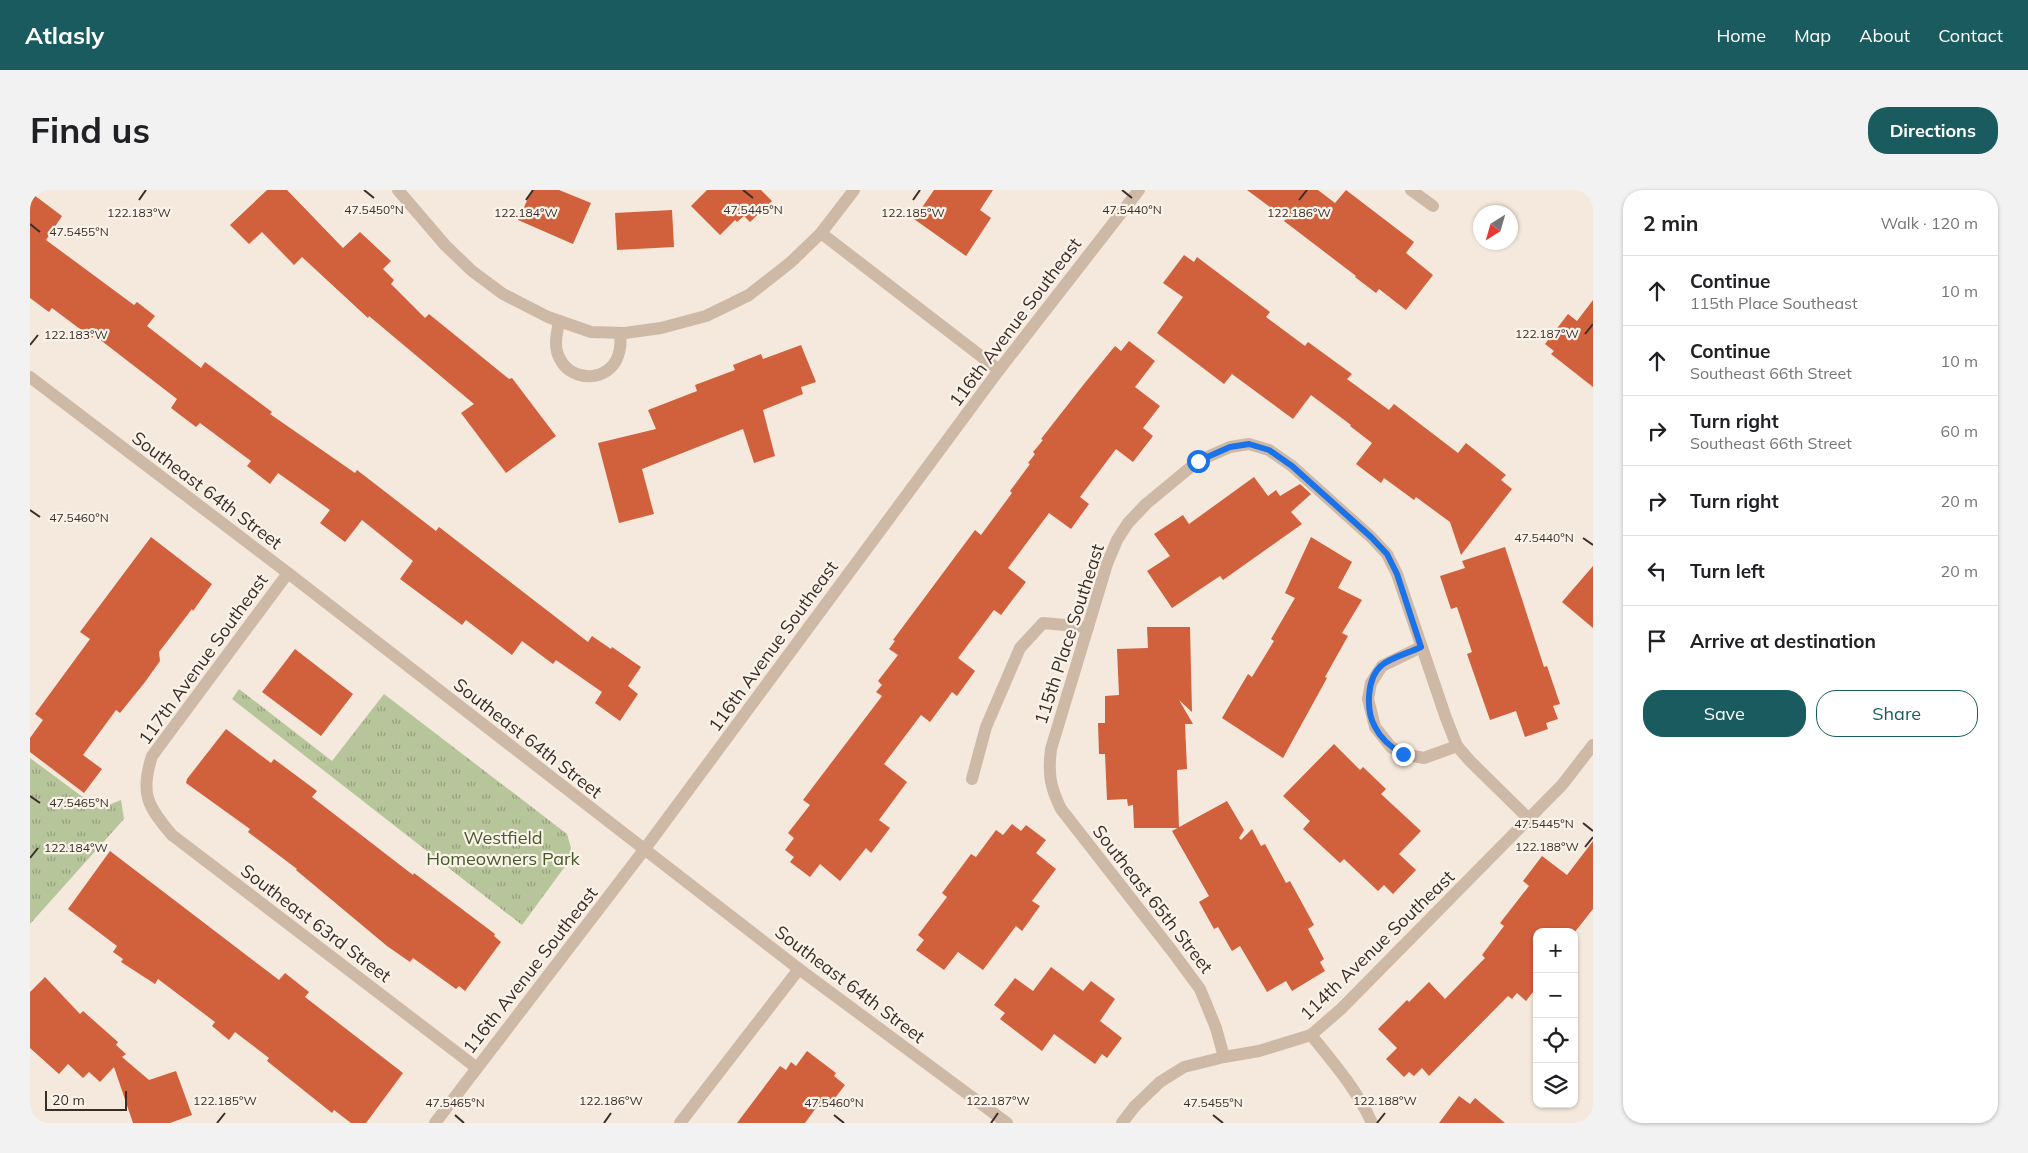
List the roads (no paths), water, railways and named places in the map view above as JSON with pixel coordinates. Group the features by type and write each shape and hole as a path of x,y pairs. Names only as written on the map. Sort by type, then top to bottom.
{"street":[{"path":"398,190 445,244 472,271 503,294 548,317 591,332 620,333 661,328 706,316 749,295 791,262 821,233 854,190"},
{"name":"116th Avenue Southeast","path":"435,1123 644,850 999,370 1139,190"},
{"path":"1411,190 1433,206"},
{"path":"821,233 999,370"},
{"path":"559,321 556,340 559,358 572,373 582,376 593,376 603,373 612,366 618,357 621,346 620,333"},
{"name":"Southeast 64th Street","path":"30,377 288,573 799,969 1007,1123"},
{"name":"115th Place Southeast","path":"1049,767 1050,749 1107,564 1117,540 1128,523 1146,504 1198,461 1230,447 1249,444 1269,450 1292,466 1371,537 1387,554 1397,574 1421,647"},
{"name":"117th Avenue Southeast","path":"147,796 146,777 152,756 288,573"},
{"path":"972,779 986,727 1020,648 1043,623 1088,627"},
{"path":"1457,746 1424,758 1410,755 1391,747 1375,727 1368,699 1371,683 1382,666 1421,647 1457,746 1529,819"},
{"name":"114th Avenue Southeast","path":"1122,1123 1135,1106 1160,1082 1184,1067 1259,1051 1311,1034 1341,1009 1529,819 1562,785 1593,745"},
{"name":"Southeast 65th Street","path":"1049,767 1052,790 1061,809 1200,989 1216,1028 1224,1057"},
{"name":"Southeast 63rd Street","path":"147,796 155,816 172,835 477,1068"},
{"path":"680,1123 799,969"},
{"path":"1311,1034 1343,1074 1365,1108 1372,1123"}],"park label":[{"name":"Westfield Homeowners Park","path":"503,848"}]}
